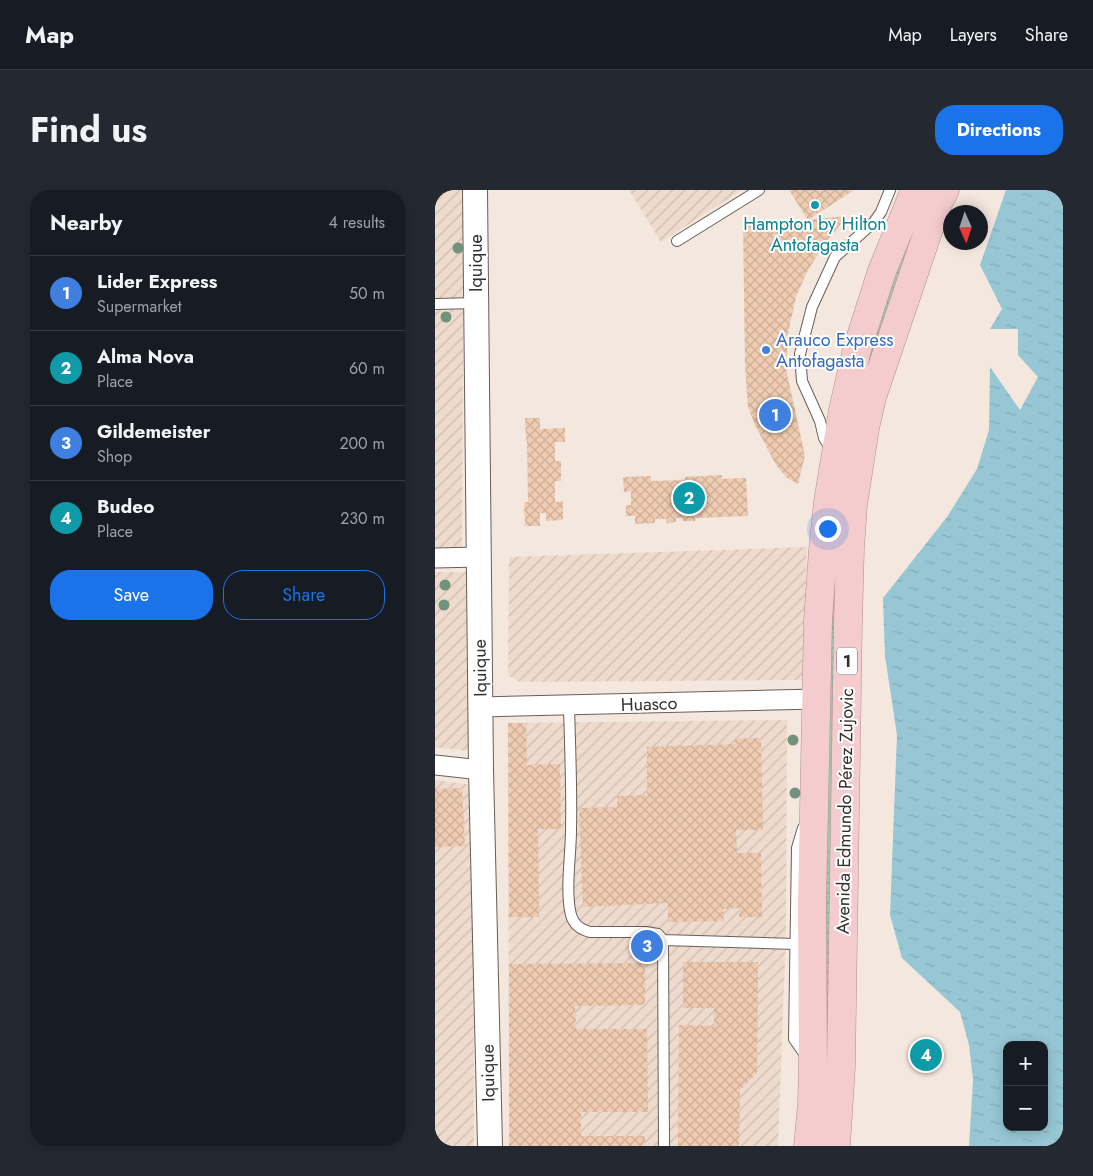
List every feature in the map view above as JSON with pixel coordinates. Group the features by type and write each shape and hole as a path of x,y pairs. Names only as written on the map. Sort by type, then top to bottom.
{"highway":[{"name":"Avenida Edmundo Pérez Zujovic","path":"808,1146 813,1065 812,904 818,621 828,502 843,410 857,349 882,271 915,190"},
{"name":"Avenida Edmundo Pérez Zujovic","path":"836,1146 841,1067 848,624 853,505 865,428 872,397 937,205 945,190"}],"street":[{"name":"Iquique","path":"475,190 481,770 490,1146"},
{"path":"435,558 478,557"},
{"name":"Huasco","path":"481,707 817,699"},
{"path":"435,765 481,770"}],"lane":[{"path":"677,241 759,190"},
{"path":"836,456 824,438 821,421 802,381 800,354 812,307 835,257 874,222 881,212 890,190"},
{"path":"435,304 476,303"},
{"path":"569,706 571,829 569,900 571,915 575,924 582,930 590,932 646,932 658,934 663,940 664,1146"},
{"path":"813,1065 794,1039 797,848 815,791"},
{"path":"663,940 795,944"}],"shaded area":[{"path":"435,190 464,190 462,547 435,547"},
{"path":"629,190 742,190 661,242"},
{"path":"807,547 804,680 520,682 508,675 509,557"},
{"path":"435,572 472,572 477,752 435,747"},
{"path":"787,720 786,929 778,1146 509,1146 508,723"},
{"path":"435,780 473,785 474,1146 435,1146"}],"green space":[{"path":"932,190 872,379 834,1092 822,1091 832,574 865,371 887,298 913,230"}],"water":[{"path":"1006,190 1063,190 1063,1146 969,1146 973,1080 969,1045 960,1012 902,958 890,915 897,735 885,656 883,598 947,517 977,469 989,430 990,367 1020,410 1038,377 1018,355 1018,329 990,329 1002,309 980,265 985,250 988,250 988,242"}],"building":[{"name":"Hampton by Hilton Antofagasta","path":"789,190 854,190 808,220"},
{"name":"Arauco Express Antofagasta","path":"847,216 820,250 806,274 796,297 788,333 786,369 805,456 798,484 787,478 776,465 755,425 748,407 745,366 743,220 808,220"},
{"path":"525,418 540,418 540,429 565,428 565,442 555,442 555,461 561,461 561,481 555,481 555,502 563,501 563,520 546,521 546,513 540,513 540,526 525,526 524,502 528,502"},
{"path":"722,475 722,479 746,478 748,516 695,518 695,521 683,521 683,518 676,518 676,522 667,523 666,519 655,519 655,523 635,524 635,516 626,516 626,505 631,505 631,491 624,492 623,477 651,476 651,481 685,480 685,477"},
{"path":"508,723 526,723 527,765 560,764 561,829 538,829 539,917 509,917"},
{"path":"761,738 763,830 736,830 737,853 761,853 762,917 739,917 739,908 723,909 724,921 668,922 668,903 583,907 579,808 617,807 617,796 647,795 647,747 735,744 735,739"},
{"path":"462,788 465,846 435,847 435,789"},
{"path":"683,962 758,962 757,1073 740,1090 739,1146 678,1146 679,1025 714,1026 714,1008 683,1008"},
{"path":"645,963 645,1005 575,1006 576,1029 647,1029 648,1112 581,1112 581,1136 645,1136 645,1146 509,1146 509,964"}],"place":[{"name":"Hampton by Hilton Antofagasta","path":"815,205"},
{"name":"Arauco Express Antofagasta","path":"766,350"},
{"name":"Lider Express","path":"775,415"},
{"name":"Alma Nova","path":"689,498"},
{"name":"Gildemeister","path":"647,946"},
{"name":"Budeo","path":"926,1055"}]}
